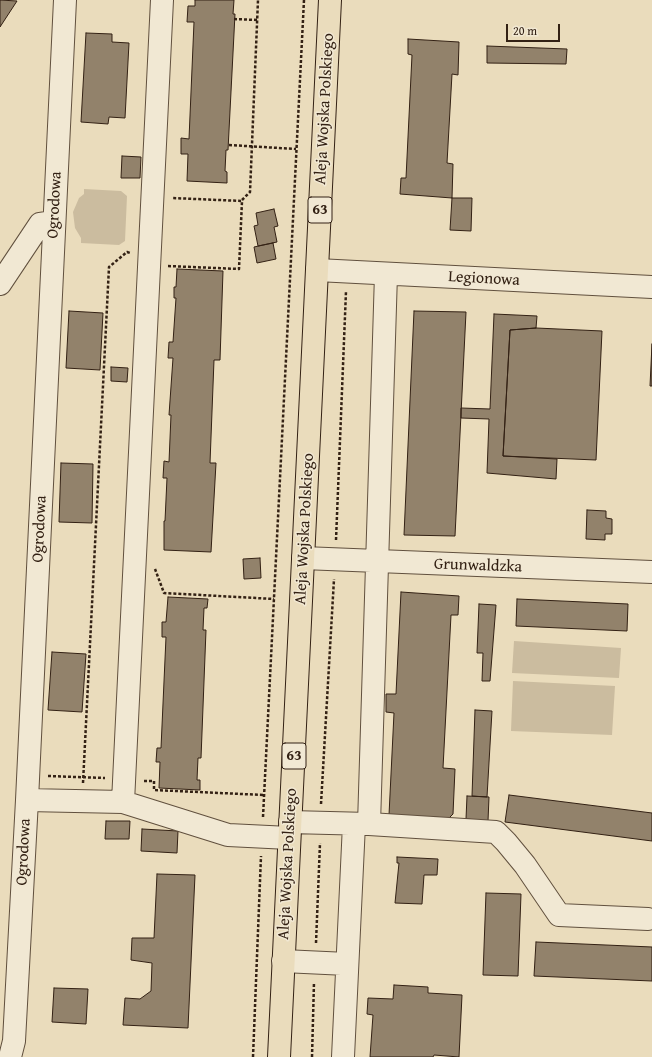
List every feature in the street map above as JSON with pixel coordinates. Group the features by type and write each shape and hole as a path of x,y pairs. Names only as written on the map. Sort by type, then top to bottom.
{"main road":[{"name":"Aleja Wojska Polskiego","path":"279,1057 330,0"}],"street":[{"name":"Ogrodowa","path":"10,1057 14,1041 27,800 65,0"},
{"path":"124,802 162,0"},
{"path":"0,284 40,224 54,222"},
{"name":"Legionowa","path":"317,270 347,273 652,287"},
{"path":"343,1057 347,964 361,824 378,562 386,274"},
{"name":"Grunwaldzka","path":"303,558 652,572"},
{"path":"27,800 124,802 228,835 262,837 320,823 496,832 525,865 560,915 648,919"},
{"path":"283,961 315,964 347,964"}],"path":[{"path":"168,266 239,269 242,200 250,192 258,0"},
{"path":"253,1057 264,795 304,0"},
{"path":"234,19 257,20"},
{"path":"228,145 296,149"},
{"path":"172,205 172,198 242,200"},
{"path":"312,1057 320,823 335,560 347,273"},
{"path":"28,775 125,779 154,782 154,790 264,795"}],"shaded area":[{"path":"84,189 121,191 127,196 125,241 119,245 81,243 81,238 75,228 73,212 79,198 84,194"},
{"path":"514,641 621,648 619,678 512,673"},
{"path":"513,681 615,686 612,735 511,731"}],"building":[{"path":"0,0 17,1 0,27"},
{"path":"195,0 234,0 233,14 235,14 228,150 226,150 225,171 227,172 227,183 187,181 188,154 181,154 181,138 189,139 194,22 187,22 188,6 195,6"},
{"path":"86,33 112,34 112,42 129,43 125,118 109,117 108,124 81,122"},
{"path":"408,39 459,42 458,75 452,74 447,163 453,164 452,198 400,194 401,178 406,178 412,55 408,54"},
{"path":"487,46 567,49 566,64 487,63"},
{"path":"122,156 141,157 140,178 121,178"},
{"path":"452,198 472,198 471,231 450,230"},
{"path":"274,209 278,226 274,227 277,242 258,246 254,226 258,225 256,213"},
{"path":"273,243 276,259 257,263 254,247"},
{"path":"177,269 223,271 220,360 214,360 210,463 216,463 211,552 164,550 164,521 167,478 163,478 164,461 169,462 171,415 169,415 173,358 168,358 169,342 173,342 176,298 174,298 174,287 176,287"},
{"path":"69,311 103,313 100,370 66,368"},
{"path":"414,311 466,312 455,536 404,535"},
{"path":"494,314 537,316 536,328 510,330 503,456 557,459 556,479 487,473 489,419 461,418 461,408 490,409"},
{"path":"536,328 602,331 596,460 503,456 510,330"},
{"path":"652,344 652,386 650,386"},
{"path":"111,367 128,368 127,382 111,381"},
{"path":"61,463 93,464 92,523 59,522"},
{"path":"587,510 606,511 606,518 612,519 612,534 605,534 605,540 586,539"},
{"path":"260,558 261,578 244,579 243,559"},
{"path":"401,592 459,596 458,615 451,615 443,768 455,769 453,814 449,818 389,815 394,713 386,712 386,694 396,694"},
{"path":"168,597 208,599 207,608 204,608 203,630 206,630 201,758 198,758 197,780 200,780 200,790 159,788 160,762 156,762 157,748 161,748 166,637 162,637 162,622 166,622"},
{"path":"517,599 628,604 627,631 516,626"},
{"path":"479,604 496,605 490,681 482,681 483,653 477,653"},
{"path":"52,652 86,654 82,712 48,710"},
{"path":"475,710 492,711 487,797 472,796"},
{"path":"509,795 652,813 652,841 505,822"},
{"path":"467,796 489,797 488,821 466,819"},
{"path":"106,821 130,821 129,839 105,839"},
{"path":"142,829 178,831 177,853 141,851"},
{"path":"397,857 438,859 437,875 424,875 422,904 395,903 399,863 397,863"},
{"path":"157,874 195,875 188,1028 123,1025 125,998 140,999 151,991 152,963 131,960 132,938 154,938"},
{"path":"486,893 521,894 518,976 483,975"},
{"path":"536,942 652,947 652,981 534,976"},
{"path":"394,985 428,987 428,993 462,995 459,1057 434,1055 433,1057 370,1057 373,1015 367,1014 368,998 393,999"},
{"path":"54,988 88,989 86,1024 52,1022"}]}
